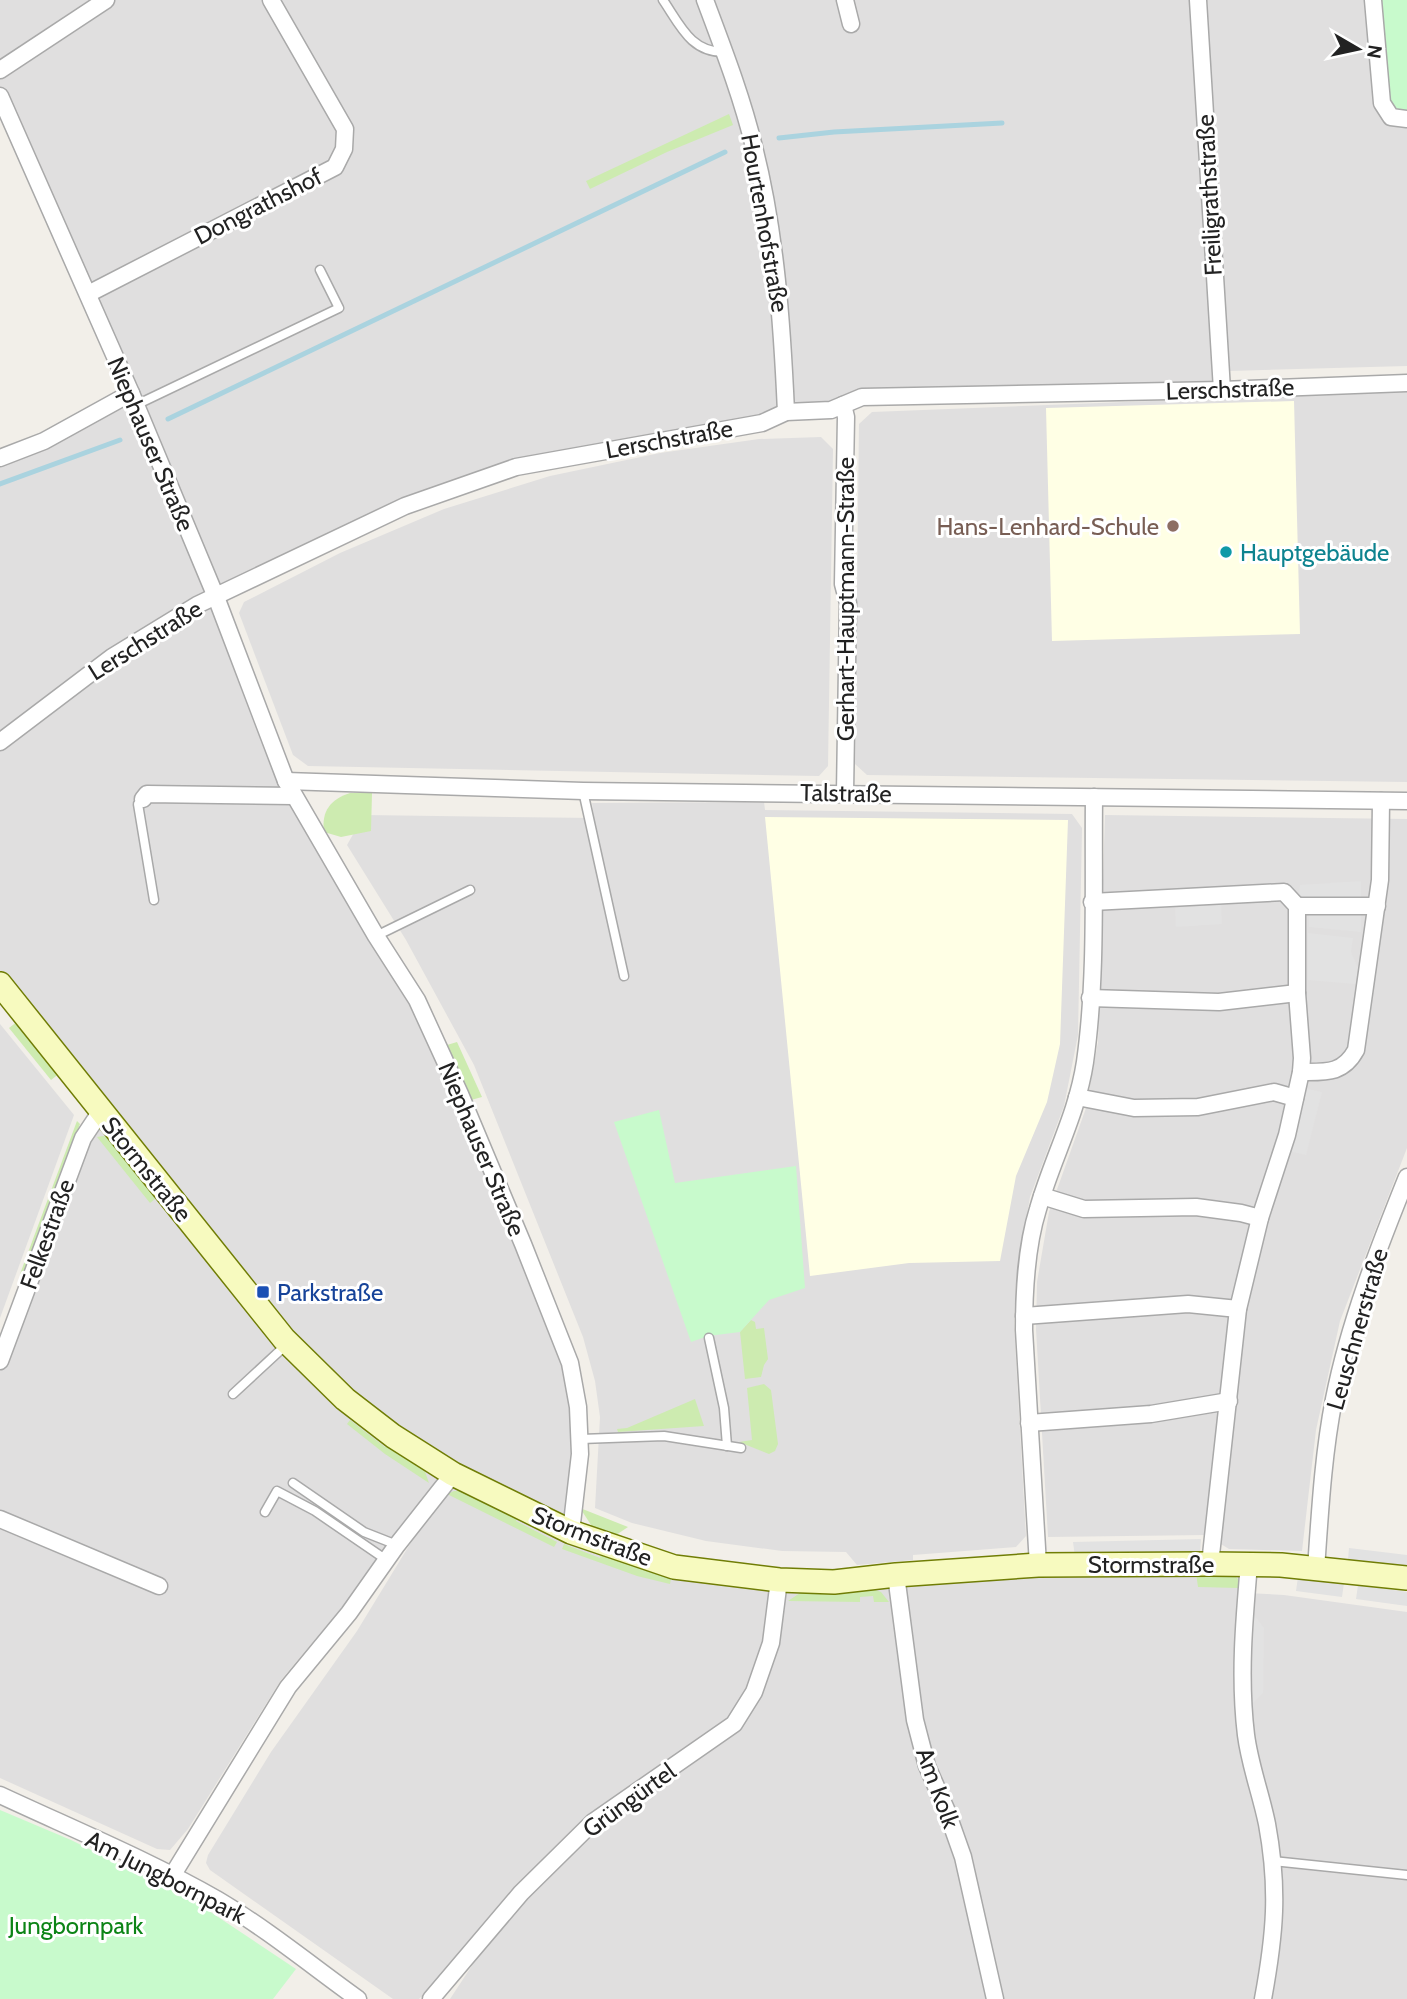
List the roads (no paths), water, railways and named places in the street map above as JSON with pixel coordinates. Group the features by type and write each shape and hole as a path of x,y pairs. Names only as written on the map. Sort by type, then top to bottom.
{"street":[{"path":"0,70 106,0"},
{"name":"Dongrathshof","path":"88,294 335,167 344,149 345,129 271,0"},
{"name":"Hourtenhofstraße","path":"705,0 725,52 754,147 766,198 782,314 786,412"},
{"path":"845,0 851,24"},
{"name":"Freiligrathstraße","path":"1198,0 1222,390"},
{"path":"1373,0 1381,103 1391,117 1407,119"},
{"name":"Niephauser Straße","path":"0,96 88,294 216,597 289,788 376,936 418,1000 523,1244 570,1363 581,1439 570,1532"},
{"name":"Lerschstraße","path":"0,742 112,657 197,606 405,506 516,467 762,423 786,412 831,410 862,397 1222,390 1407,383"},
{"path":"0,458 44,441 133,399"},
{"name":"Gerhart-Hauptmann-Straße","path":"843,405 846,417 843,584 848,603 845,793"},
{"path":"143,799 147,794 289,788"},
{"name":"Talstraße","path":"289,788 1407,801"},
{"path":"1038,1565 1024,1316 1029,1253 1042,1196 1066,1135 1084,1063 1090,998 1094,797"},
{"path":"1301,1072 1338,1069 1349,1062 1356,1050 1380,880 1381,801"},
{"path":"1092,902 1284,892 1297,906 1301,1072 1287,1135 1259,1218 1238,1309 1210,1564"},
{"path":"1297,906 1377,906"},
{"name":"Stormstraße","path":"0,984 288,1343 345,1399 393,1436 453,1474 570,1532 674,1567 779,1580 834,1582 1038,1565 1210,1564 1249,1564 1407,1578"},
{"path":"1090,998 1219,1002 1297,993"},
{"path":"1077,1097 1134,1108 1198,1107 1274,1092 1295,1098"},
{"name":"Felkestraße","path":"0,1361 83,1138 101,1111"},
{"name":"Leuschnerstraße","path":"1316,1569 1324,1462 1334,1398 1360,1304 1405,1186"},
{"path":"1042,1196 1084,1209 1196,1207 1259,1218"},
{"path":"1024,1316 1188,1304 1238,1309"},
{"path":"1029,1423 1152,1414 1229,1401"},
{"path":"172,1876 288,1687 349,1614 397,1545 453,1474"},
{"path":"0,1519 159,1587"},
{"path":"1249,1564 1243,1628 1244,1711 1250,1762 1266,1820 1273,1861 1275,1925 1263,1999"},
{"name":"Am Kolk","path":"897,1575 920,1743 963,1857 995,1999"},
{"name":"Grüngürtel","path":"431,1999 521,1893 593,1822 734,1724 754,1692 771,1643 779,1580"},
{"name":"Am Jungbornpark","path":"0,1795 172,1876 253,1922 358,1999"}],"lane":[{"path":"663,0 686,33 702,49 725,52"},
{"path":"133,399 340,308 320,270"},
{"path":"583,791 624,976"},
{"path":"143,799 138,804 154,900"},
{"path":"376,936 470,890"},
{"path":"709,1338 724,1408 727,1446"},
{"path":"233,1394 288,1343"},
{"path":"581,1439 664,1436 741,1448"},
{"path":"293,1483 364,1532 397,1545"},
{"path":"265,1511 277,1491 315,1511 388,1561"},
{"path":"1273,1861 1407,1875"}],"waterway":[{"path":"779,138 834,132 1002,123"},
{"path":"168,419 725,152"},
{"path":"0,484 120,440"}],"place":[{"name":"Hans-Lenhard-Schule","path":"1173,526"},
{"name":"Hauptgebäude","path":"1226,552"},
{"name":"Parkstraße","path":"263,1292"}],"park label":[{"name":"Jungbornpark","path":"76,1925"}]}
